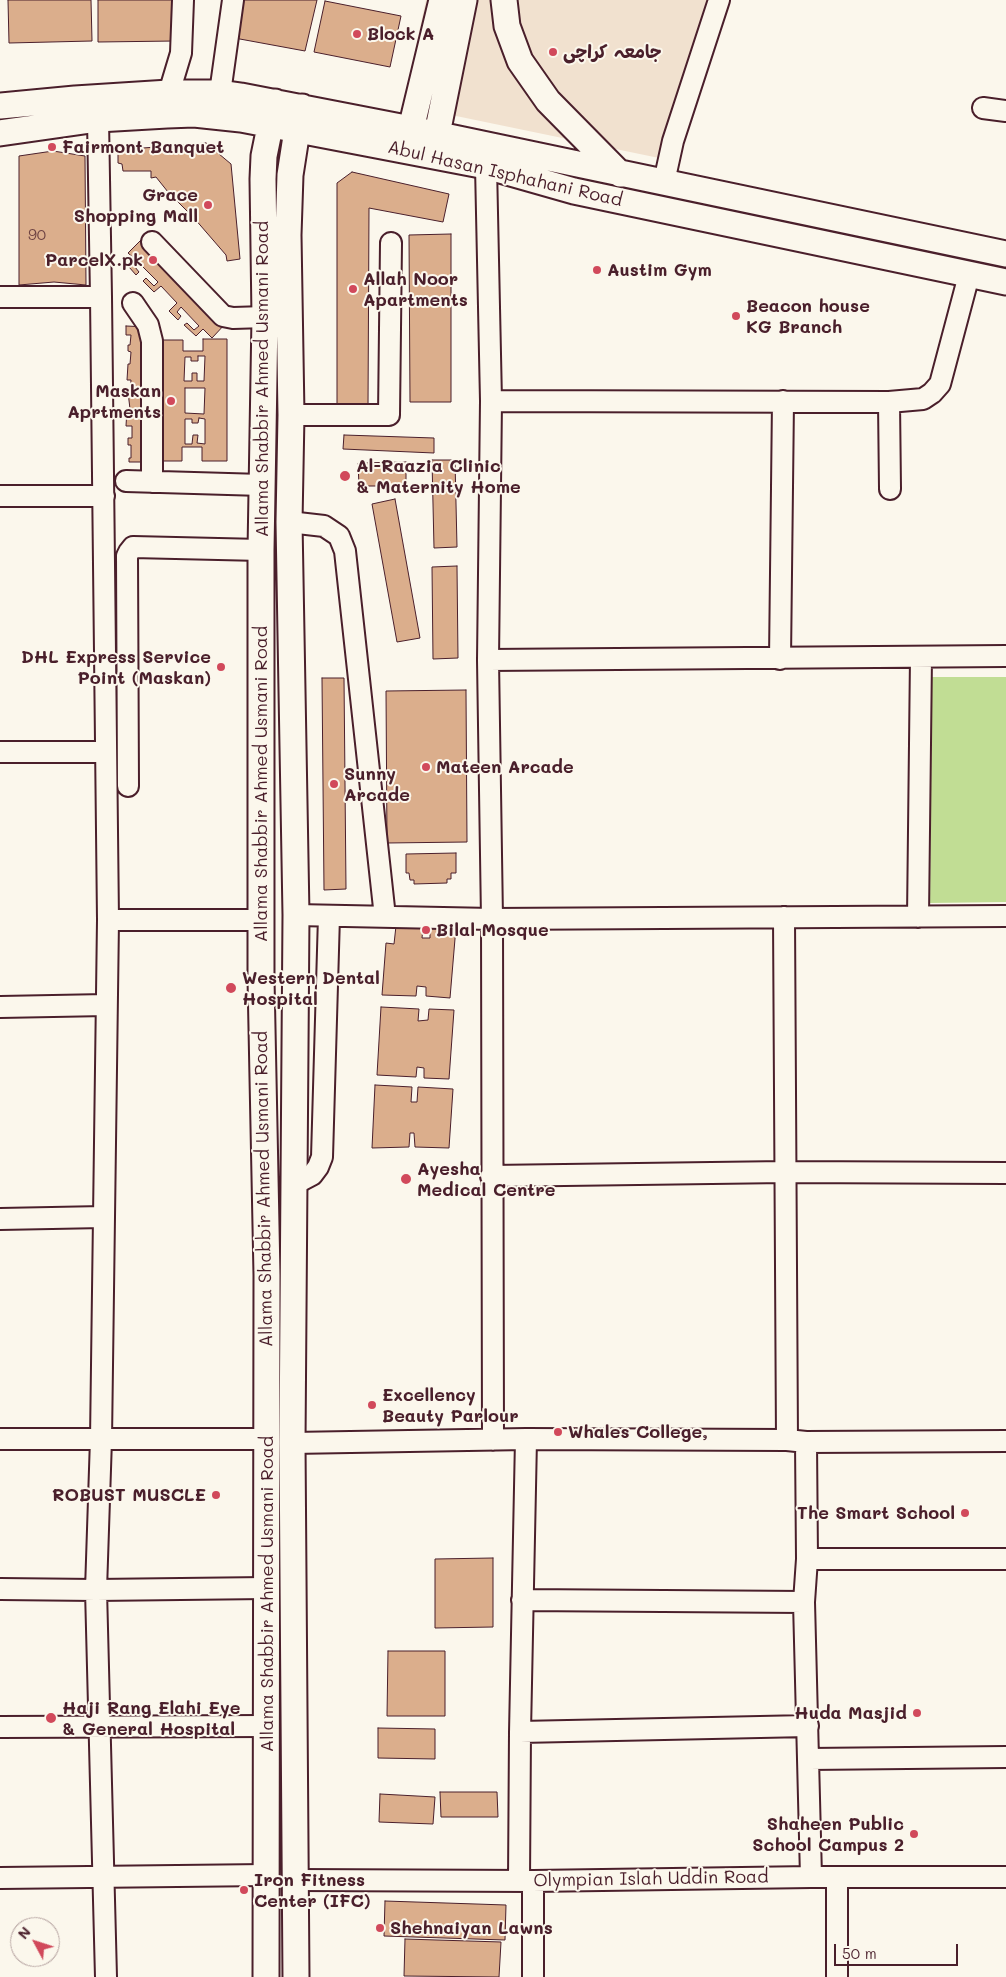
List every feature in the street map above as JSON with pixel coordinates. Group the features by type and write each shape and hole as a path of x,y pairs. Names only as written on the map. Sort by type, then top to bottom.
{"main road":[{"path":"411,129 442,0"},
{"path":"437,134 464,0"},
{"path":"504,0 507,26 520,60 548,101 620,174"},
{"name":"Abul Hasan Isphahani Road","path":"0,106 169,93 220,94 272,113 486,166 574,191 1006,282"},
{"name":"Abul Hasan Isphahani Road","path":"0,133 98,119 194,114 241,119 272,113"},
{"name":"Allama Shabbir Ahmed Usmani Road","path":"266,1977 267,1275 261,920 261,550 265,317 262,178 272,113"},
{"name":"Abul Hasan Isphahani Road","path":"300,119 411,129 1006,254"},
{"name":"Allama Shabbir Ahmed Usmani Road","path":"296,1977 292,1443 296,915 289,522 291,415 288,235 290,175 300,119"}],"street":[{"path":"169,93 181,53 183,0"},
{"path":"220,94 233,0"},
{"path":"664,182 673,141 719,0"},
{"path":"983,108 1006,111"},
{"path":"98,119 108,920 101,1439 96,1590 105,1876 106,1977"},
{"path":"486,166 491,401 488,660 492,918 494,1440"},
{"path":"152,242 224,316 233,318 265,317"},
{"path":"291,415 389,415 391,243"},
{"path":"491,401 889,402 923,399 940,384 969,275"},
{"path":"0,297 101,297"},
{"path":"132,303 148,325 152,341 152,482"},
{"path":"780,659 783,401"},
{"path":"889,402 890,489"},
{"path":"126,481 262,485"},
{"path":"0,496 104,496"},
{"path":"289,522 324,526 339,536 345,551 385,917"},
{"path":"128,786 127,556 129,552 133,547 261,550"},
{"path":"488,660 1006,656"},
{"path":"918,917 921,657"},
{"path":"0,752 105,752"},
{"path":"296,915 492,918 1006,916"},
{"path":"293,1185 312,1175 322,1157 329,916"},
{"path":"784,916 785,1172 796,1441 808,1559 804,1602 811,1877"},
{"path":"108,920 261,920"},
{"path":"0,1007 106,1005"},
{"path":"492,1176 785,1172 1006,1173"},
{"path":"0,1218 104,1217"},
{"path":"0,1439 266,1439"},
{"path":"292,1443 494,1440 1006,1441"},
{"path":"526,1440 520,1732 526,1881 533,1977"},
{"path":"808,1559 1006,1559"},
{"path":"0,1589 266,1588"},
{"path":"522,1600 804,1602"},
{"path":"0,1727 267,1726"},
{"path":"520,1732 808,1726"},
{"path":"809,1759 1006,1757"},
{"path":"0,1878 266,1874"},
{"name":"Olympian Islah Uddin Road","path":"295,1880 526,1881 811,1877 1006,1877"},
{"path":"837,1877 837,1977"}],"shaded area":[{"name":"جامعہ کراچی","path":"426,0 709,0 659,158 403,105"}],"green space":[{"path":"932,677 1006,677 1006,902 930,903"}],"building":[{"path":"8,0 91,0 92,41 9,43"},
{"path":"98,0 175,0 175,41 98,42"},
{"path":"237,0 317,0 305,51 229,37"},
{"name":"Block A","path":"325,1 401,16 390,67 314,52"},
{"name":"Grace Shopping Mall","path":"206,143 231,164 240,259 227,261 226,255 194,218 156,177 151,178 151,171 123,171 122,164 118,163 118,150"},
{"path":"53,151 85,156 86,285 54,282 19,285 19,156"},
{"name":"Allah Noor Apartments","path":"352,172 449,194 443,222 369,208 368,407 337,404 337,183"},
{"name":"Allah Noor Apartments","path":"451,234 451,402 410,402 409,235"},
{"path":"144,237 226,323 212,338 203,329 196,336 184,325 187,323 194,330 199,326 181,307 177,312 181,316 178,320 169,311 177,303 161,286 154,292 143,281 146,278 154,286 158,282 139,263 135,267 139,272 136,275 129,267 136,260 128,253"},
{"path":"126,326 147,327 145,462 129,462 129,458 131,458 131,445 128,445 128,438 132,438 132,426 126,426 127,409 130,409 128,392 130,392 131,380 127,380 131,352 128,351 128,345 130,345 131,335 126,335"},
{"name":"Maskan Aprtments","path":"203,339 227,339 227,461 202,461 202,447 182,447 182,461 157,461 157,340 183,340 183,351 203,351","holes":["198,356 205,356 204,381 197,381 197,373 192,373 192,381 184,381 185,357 191,357 191,361 198,361","185,388 205,388 204,414 185,413","199,418 205,419 205,444 197,443 198,435 193,435 192,444 185,444 185,419 192,419 192,423 198,423"]},
{"path":"344,435 434,438 434,453 343,449"},
{"path":"432,460 455,460 457,547 434,548"},
{"path":"406,462 406,486 359,486 358,463"},
{"path":"395,499 420,638 397,642 372,504"},
{"path":"457,566 458,658 433,659 432,567"},
{"name":"Sunny Arcade","path":"322,678 344,678 346,889 324,890"},
{"name":"Mateen Arcade","path":"466,690 467,842 387,843 386,691"},
{"path":"456,853 456,873 451,873 451,879 447,879 447,883 414,884 414,880 410,880 409,873 406,873 406,854"},
{"path":"396,926 423,927 422,938 430,938 430,927 456,927 450,998 426,996 426,987 417,986 416,996 382,995 386,943 394,944"},
{"path":"381,1007 419,1009 418,1021 428,1020 429,1009 454,1010 449,1079 424,1078 424,1068 417,1067 416,1077 377,1075"},
{"path":"375,1085 412,1087 411,1102 417,1102 418,1087 453,1089 449,1148 415,1147 414,1133 410,1133 409,1147 372,1148"},
{"path":"493,1558 493,1627 435,1628 435,1559"},
{"path":"388,1651 445,1651 445,1716 387,1716"},
{"path":"378,1728 435,1729 435,1759 378,1758"},
{"path":"440,1792 497,1792 498,1817 441,1817"},
{"path":"380,1794 435,1797 433,1824 379,1822"},
{"path":"385,1901 506,1905 505,1940 384,1936"},
{"path":"405,1939 501,1942 499,1977 404,1976"}],"place":[{"name":"Block A","path":"357,34"},
{"name":"جامعہ کراچی","path":"553,52"},
{"name":"Fairmont Banquet","path":"52,147"},
{"name":"Grace Shopping Mall","path":"208,205"},
{"name":"ParcelX.pk","path":"153,260"},
{"name":"Austim Gym","path":"597,270"},
{"name":"Allah Noor Apartments","path":"353,289"},
{"name":"Beacon house KG Branch","path":"736,316"},
{"name":"Maskan Aprtments","path":"171,401"},
{"name":"Al-Raazia Clinic & Maternity Home","path":"345,476"},
{"name":"DHL Express Service Point (Maskan)","path":"221,667"},
{"name":"Mateen Arcade","path":"426,767"},
{"name":"Sunny Arcade","path":"334,784"},
{"name":"Bilal Mosque","path":"426,930"},
{"name":"Western Dental Hospital","path":"231,988"},
{"name":"Ayesha Medical Centre","path":"406,1179"},
{"name":"Excellency Beauty Parlour","path":"372,1405"},
{"name":"Whales College,","path":"558,1432"},
{"name":"ROBUST MUSCLE","path":"216,1495"},
{"name":"The Smart School","path":"965,1513"},
{"name":"Huda Masjid","path":"917,1713"},
{"name":"Haji Rang Elahi Eye & General Hospital","path":"51,1718"},
{"name":"Shaheen Public School Campus 2","path":"914,1834"},
{"name":"Iron Fitness Center (IFC)","path":"244,1890"},
{"name":"Shehnaiyan Lawns","path":"380,1928"}]}
